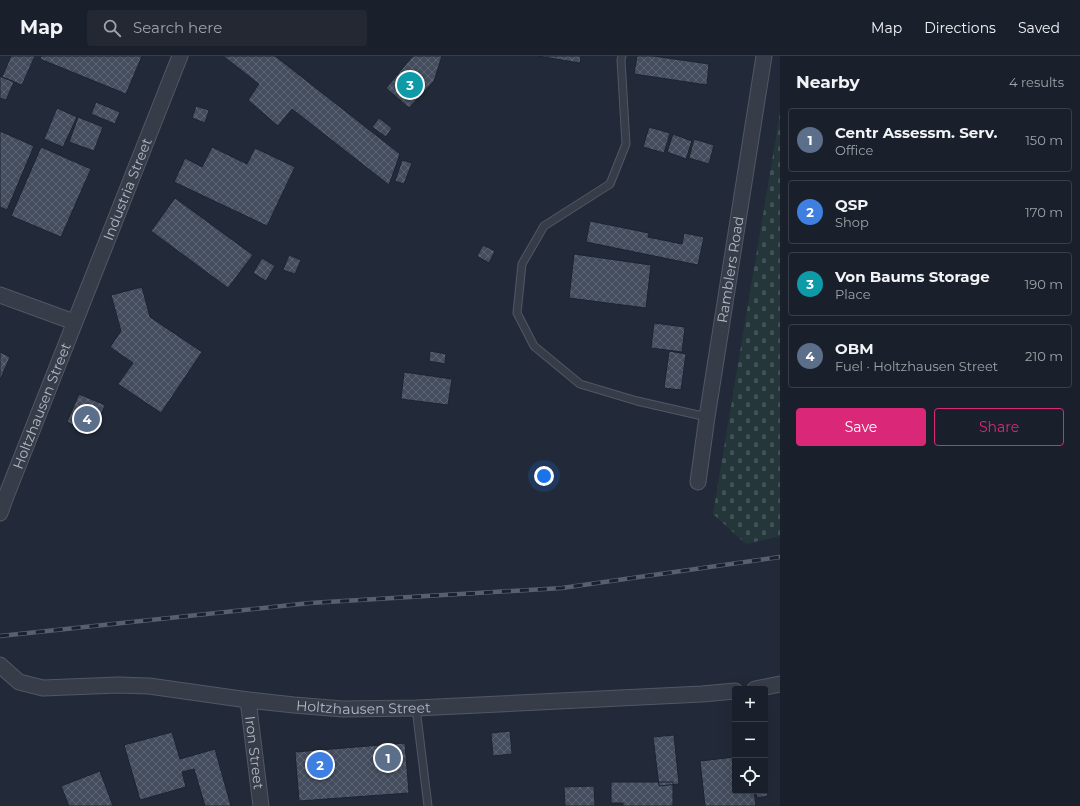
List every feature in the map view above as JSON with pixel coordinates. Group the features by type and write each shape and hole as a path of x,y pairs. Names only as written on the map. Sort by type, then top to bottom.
{"street":[{"name":"Industria Street","path":"74,322 180,56"},
{"name":"Ramblers Road","path":"698,482 764,56"},
{"path":"0,295 74,322"},
{"name":"Holtzhausen Street","path":"0,513 74,322"},
{"name":"Holtzhausen Street","path":"0,666 19,682 43,688 118,685 149,686 248,700 342,709 416,708 732,691"},
{"path":"768,686 780,684"},
{"name":"Iron Street","path":"248,700 261,806"}],"lane":[{"path":"622,56 626,144 610,184 544,226 522,264 517,313 534,346 580,384 637,401 707,417"},
{"path":"416,708 428,806"}],"green space":[{"path":"780,113 780,536 746,544 713,514"}],"building":[{"path":"11,56 35,56 22,85 2,77"},
{"path":"41,56 142,56 126,94 40,59"},
{"path":"223,56 275,56 400,154 389,185 292,109 278,126 248,100 259,84"},
{"path":"413,56 442,56 434,81 409,108 386,88"},
{"path":"538,56 581,56 580,63"},
{"path":"637,56 653,56 709,64 707,85 634,74"},
{"path":"0,76 14,82 6,100 0,98"},
{"path":"96,102 120,112 115,124 91,114"},
{"path":"196,106 209,110 205,123 192,118"},
{"path":"57,108 77,117 63,147 44,139"},
{"path":"78,117 103,127 94,151 69,142"},
{"path":"379,118 392,128 386,137 372,127"},
{"path":"649,127 670,133 664,153 643,147"},
{"path":"0,131 34,146 7,210 0,207"},
{"path":"673,134 692,141 686,159 667,152"},
{"path":"694,139 714,145 709,164 689,158"},
{"path":"41,147 91,169 61,237 11,216"},
{"path":"212,147 247,164 255,148 295,167 267,226 174,182 185,158 202,167"},
{"path":"402,160 412,163 404,184 395,181"},
{"path":"175,198 253,255 228,288 151,231"},
{"path":"590,221 649,233 648,237 682,244 684,233 704,237 698,265 586,242"},
{"path":"483,245 495,251 489,263 477,256"},
{"path":"574,254 651,265 646,308 569,298"},
{"path":"289,255 301,260 295,274 283,270"},
{"path":"262,258 275,266 266,281 253,273"},
{"path":"142,287 150,317 202,352 161,413 118,384 133,363 110,347 121,331 111,295"},
{"path":"654,323 685,327 682,352 651,348"},
{"path":"430,351 446,354 445,364 429,361"},
{"path":"669,351 686,354 681,390 664,388"},
{"path":"0,352 10,357 0,380"},
{"path":"404,372 452,379 448,405 401,399"},
{"path":"79,394 105,405 93,434 67,422"},
{"path":"510,731 512,754 493,756 491,733"},
{"path":"172,732 180,759 215,749 231,806 205,806 194,769 182,772 186,787 140,800 124,745"},
{"path":"674,735 679,784 659,786 653,737"},
{"path":"405,743 409,793 299,801 295,752"},
{"path":"732,757 732,794 754,794 756,806 705,806 700,761"},
{"path":"100,771 113,806 69,806 61,786"},
{"path":"611,782 673,782 673,806 623,806 623,803 611,803"},
{"path":"594,786 595,806 565,806 564,787"},
{"path":"756,794 768,794 768,796 757,798"}],"railway":[{"path":"0,636 310,603 562,588 780,557"}],"place":[{"name":"Von Baums Storage","path":"410,85"},
{"name":"OBM","path":"87,419"},
{"name":"Centr Assessm. Serv.","path":"388,758"},
{"name":"QSP","path":"320,765"}]}
